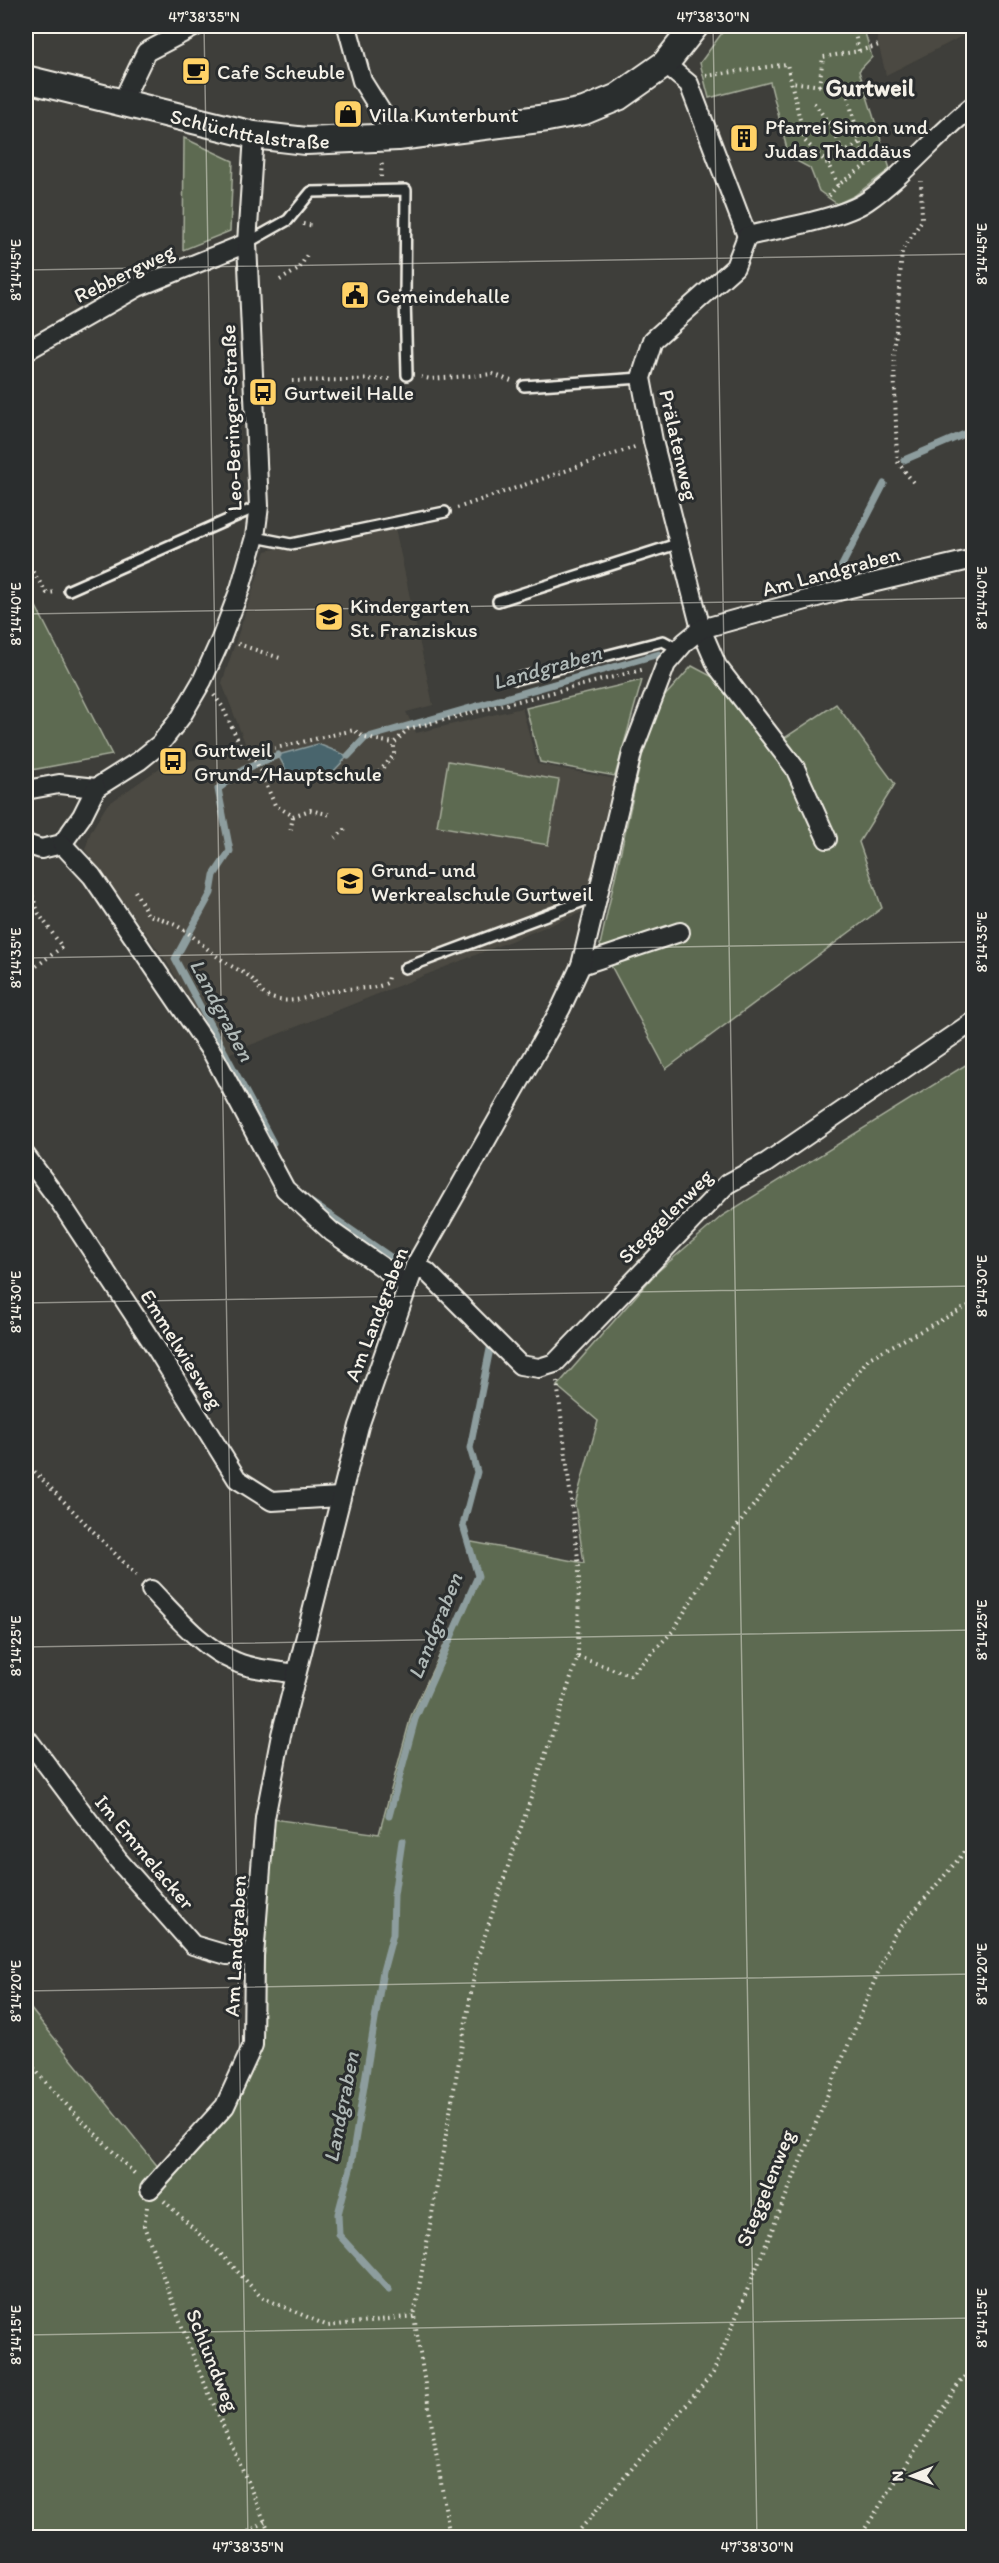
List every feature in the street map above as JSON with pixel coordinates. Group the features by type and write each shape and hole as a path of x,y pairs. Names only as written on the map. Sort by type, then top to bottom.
{"main road":[{"name":"Schlüchttalstraße","path":"26,79 254,135 306,141 344,141 547,118 584,111 618,97 665,64 695,26"}],"street":[{"path":"122,102 146,52 196,26"},
{"path":"347,26 362,81 384,117"},
{"path":"665,64 689,84 747,236 827,217 865,203 921,156 952,122 974,105"},
{"name":"Leo-Beringer-Straße","path":"96,788 130,767 160,744 181,717 202,681 221,639 240,589 255,537 259,506 247,243 254,135"},
{"name":"Prälatenweg","path":"700,629 680,543 652,441 641,378 653,340 735,267 747,236"},
{"name":"Rebbergweg","path":"26,351 138,287 247,243"},
{"name":"Am Landgraben","path":"150,2189 225,2106 254,2045 254,1956 265,1818 295,1674 316,1603 358,1426 416,1266 561,1008 581,965 632,753 666,664 678,649 700,629 846,589 974,559"},
{"path":"700,629 717,666 795,768 827,839"},
{"path":"26,790 59,784 96,788 82,816 62,844 41,849 26,844"},
{"path":"62,844 92,876 213,1054 285,1189 332,1232 408,1285"},
{"path":"581,965 680,932"},
{"name":"Steggelenweg","path":"555,1363 727,1184 766,1163 974,1021"},
{"name":"Emmelwiesweg","path":"26,1156 60,1203 156,1348 237,1479 272,1500 340,1497"},
{"path":"416,1266 427,1272 520,1365 539,1368 555,1363"},
{"path":"151,1590 214,1651 237,1663 295,1674"},
{"name":"Im Emmelacker","path":"26,1737 118,1860 194,1945 227,1955 254,1956"}],"lane":[{"path":"247,243 288,220 310,192 406,190 407,375"},
{"path":"524,386 641,378"},
{"path":"69,590 259,506"},
{"path":"255,537 291,544 445,512"},
{"path":"498,601 680,543"},
{"path":"516,679 663,641 678,649"},
{"path":"405,968 599,895"}],"path":[{"path":"853,26 859,51"},
{"path":"819,86 823,57 879,45"},
{"path":"689,84 703,76 787,64 805,141 828,164 838,185"},
{"path":"791,82 846,89 866,165"},
{"path":"814,103 834,130 843,154"},
{"path":"828,164 860,142"},
{"path":"827,217 825,204 838,185 879,156"},
{"path":"914,482 897,461 894,358 902,251 922,220 921,156"},
{"path":"280,280 299,269 308,253"},
{"path":"292,381 391,380 407,375 431,379 493,374 524,386"},
{"path":"445,512 652,441"},
{"path":"26,562 47,593 69,590"},
{"path":"221,639 280,658"},
{"path":"379,772 394,755 394,743 408,729 666,664"},
{"path":"202,681 222,706 245,755 256,761 275,805 292,816"},
{"path":"245,755 354,730 365,738 394,743"},
{"path":"292,816 310,810 331,814"},
{"path":"290,832 292,816"},
{"path":"335,838 347,828"},
{"path":"26,879 39,914 62,947 34,968 26,968"},
{"path":"135,891 148,915 170,920 184,928 223,961 252,979 260,993 276,999 298,1001 337,990 377,988 387,983 388,976"},
{"path":"578,1657 630,1675 673,1631 731,1534 869,1358 974,1304"},
{"path":"450,2538 414,2316 477,1959 578,1657 579,1567 555,1363"},
{"path":"26,1463 151,1590"},
{"name":"Steggelenweg","path":"573,2538 713,2373 893,1936 974,1841"},
{"path":"26,2059 55,2093 150,2189 183,2217 261,2297 328,2326 414,2316"},
{"name":"Schlundweg","path":"150,2189 144,2226 197,2366 272,2538"},
{"path":"859,2538 958,2385 974,2367"},
{"path":"238,2538 266,2521"}],"shaded area":[{"path":"874,26 973,26 974,30 886,75"},
{"name":"Grund- und Werkrealschule Gurtweil","path":"394,523 433,705 406,712 416,733 522,708 537,764 615,779 585,911 223,1056 167,962 85,850 91,831 107,805 161,767 247,748 222,683 266,551"}],"green space":[{"path":"727,26 863,26 872,57 859,71 890,169 854,196 837,204 819,191 810,168 789,157 770,82 709,98 700,63"},
{"path":"184,138 233,161 230,231 183,250"},
{"path":"26,587 112,755 26,771"},
{"path":"692,666 713,677 768,749 836,704 895,784 859,842 882,908 666,1069 600,945 646,738 664,697"},
{"path":"642,680 615,776 540,762 526,708"},
{"path":"448,761 559,780 548,845 437,826"},
{"path":"967,1064 974,1076 973,2537 26,2537 26,2003 163,2173 229,2116 258,2046 259,1942 273,1819 379,1834 411,1716 477,1575 468,1544 472,1542 584,1563 575,1504 598,1421 557,1386 656,1273 722,1216"}],"water":[{"path":"318,744 348,756 329,776 291,779 278,755"}],"waterway":[{"name":"Landgraben","path":"904,460 974,430"},
{"name":"Landgraben","path":"836,577 884,484"},
{"name":"Landgraben","path":"348,756 365,738 659,654"},
{"name":"Landgraben","path":"273,1143 175,959 211,893 214,875 230,851 218,789 243,770 278,755"},
{"name":"Landgraben","path":"312,1203 399,1263"},
{"name":"Landgraben","path":"389,1816 415,1719 478,1576 463,1525 477,1472 470,1448 491,1344 488,1342"},
{"name":"Landgraben","path":"389,2290 339,2235 338,2214 351,2165 383,1971 393,1934 394,1895 402,1841"}],"place":[{"name":"Cafe Scheuble","path":"196,71"},
{"name":"Villa Kunterbunt","path":"348,114"},
{"name":"Pfarrei Simon und Judas Thaddäus","path":"744,138"},
{"name":"Gemeindehalle","path":"355,295"},
{"name":"Gurtweil Halle","path":"263,392"},
{"name":"Kindergarten St. Franziskus","path":"329,617"},
{"name":"Gurtweil Grund-/Hauptschule","path":"173,761"},
{"name":"Grund- und Werkrealschule Gurtweil","path":"350,881"}],"district":[{"name":"Gurtweil","path":"870,87"}]}
